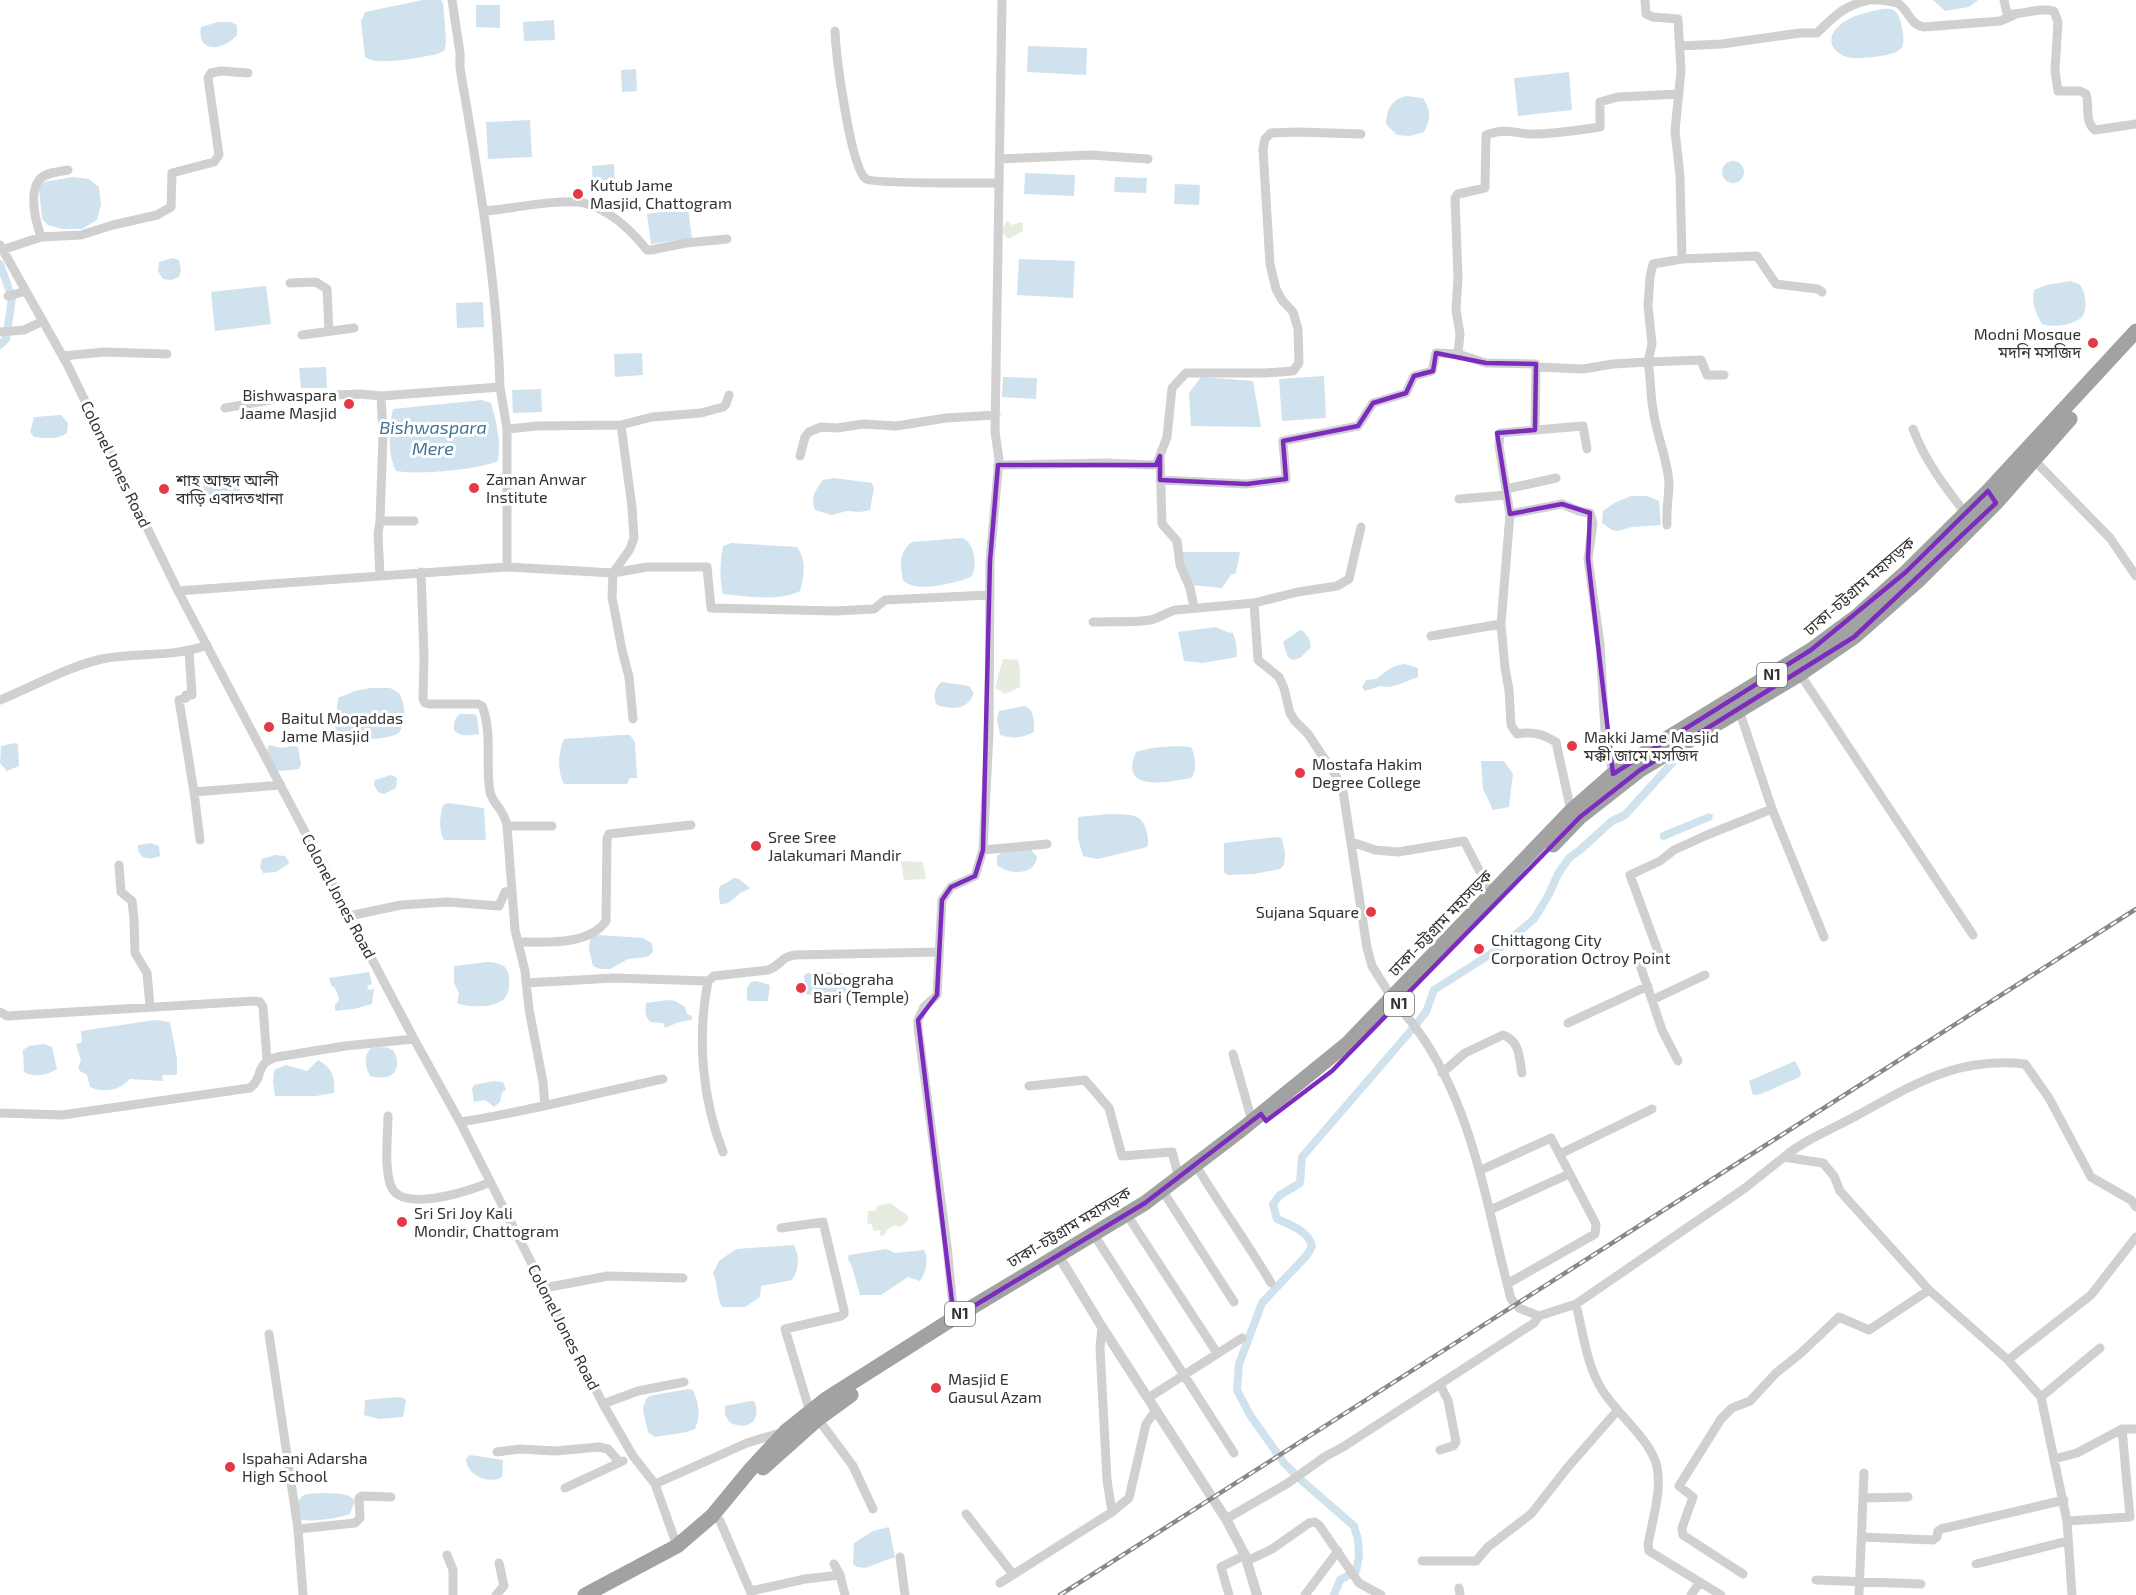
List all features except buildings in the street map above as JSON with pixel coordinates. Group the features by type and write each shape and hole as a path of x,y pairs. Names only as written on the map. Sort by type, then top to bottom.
{"highway":[{"name":"ঢাকা-চট্টগ্রাম মহাসড়ক","path":"585,1595 677,1546 712,1516 786,1431 958,1323 1131,1221 1200,1172 1395,1002 1580,817 1640,770 1800,674 1862,630 1920,579 2136,331"},
{"name":"ঢাকা-চট্টগ্রাম মহাসড়ক","path":"1395,1002 1571,811 1614,774 1666,739 1811,650 1857,615 1906,572 1966,513 1992,497 2034,460 2136,345"},
{"name":"ঢাকা-চট্টগ্রাম মহাসড়ক","path":"606,1595 681,1554 720,1521 826,1399 954,1317 1145,1203 1259,1119"}],"street":[{"path":"452,0 460,68 485,211 500,387 507,429 507,567"},
{"path":"954,1317 918,1020 924,1007 937,995 942,900 951,887 975,876 983,850 989,734 990,561 998,465 996,415 1002,0"},
{"path":"1645,0 1646,14 1653,17 1678,19 1681,71 1675,131 1680,176 1682,259"},
{"path":"1680,46 1722,44 1800,33 1817,33 1852,3 1871,0 1891,0 1900,5 1917,26 1924,27 2000,21 2015,14"},
{"path":"2004,0 2007,14 2028,13 2038,9 2054,11 2058,22 2055,71 2058,91 2080,91 2086,94 2089,106 2088,122 2091,127 2095,130 2136,124"},
{"path":"835,31 838,64 852,144 856,162 865,178 869,181 894,182 999,183"},
{"path":"1,247 41,237 81,235 167,211 171,207 172,172 214,162 219,155 208,78 211,74 221,71 248,73"},
{"path":"1458,354 1460,334 1456,310 1458,279 1455,195 1485,188 1486,135 1511,130 1532,135 1600,127 1600,102 1618,97 1679,94"},
{"path":"998,465 1106,463 1152,465 1157,463 1167,437 1172,388 1186,373 1293,371 1299,363 1298,329 1293,312 1276,289 1270,264 1263,149 1265,139 1271,133 1361,134"},
{"path":"1000,159 1091,155 1148,159"},
{"path":"41,237 34,206 35,188 40,178 47,174 68,170"},
{"path":"485,211 583,203 618,220 647,250 727,238"},
{"name":"Colonel Jones Road","path":"1,247 23,292 63,356 178,591 460,1122 603,1404 633,1456 655,1484 677,1546"},
{"path":"1667,525 1669,485 1666,458 1653,410 1648,362 1652,344 1648,306 1653,264 1682,259 1734,255 1756,256 1776,284 1818,289 1822,292"},
{"path":"290,283 316,282 327,289 329,331"},
{"path":"8,296 23,292"},
{"path":"0,332 24,330 43,321"},
{"path":"302,335 354,328"},
{"path":"63,356 104,352 167,354"},
{"path":"1160,480 1247,484 1286,479 1283,441 1358,426 1374,403 1406,393 1414,375 1434,370 1436,353 1458,354 1486,363 1536,364 1535,430"},
{"path":"1537,368 1583,369 1612,364 1701,360 1707,375 1724,375"},
{"path":"225,408 287,397 381,396 500,387"},
{"path":"507,429 537,426 621,425 652,417 701,413 720,409 726,404 729,395"},
{"path":"380,576 378,534 382,446 381,396"},
{"path":"800,456 805,437 809,432 821,427 837,428 863,424 896,426 946,418 996,415"},
{"path":"621,425 634,538 630,549 613,573 612,597 629,677 633,719"},
{"path":"1571,811 1556,742 1543,734 1528,732 1517,734 1511,725 1501,624 1510,514 1499,446 1500,433 1583,426 1587,448"},
{"path":"1913,429 1940,481 1966,513"},
{"path":"1160,456 1162,524 1177,542 1180,565 1190,588 1194,607"},
{"path":"2034,460 2110,538 2136,576"},
{"path":"1459,499 1506,492 1556,478"},
{"path":"1510,514 1562,504 1590,513 1593,523 1588,560 1600,644 1605,731 1614,774"},
{"path":"380,521 414,521"},
{"path":"1093,621 1148,620 1161,617 1165,612 1194,607 1254,603 1298,592 1337,586 1349,579 1360,527"},
{"path":"178,591 507,567 613,573 647,567 706,567 711,608 835,611 874,609 885,600 989,595"},
{"path":"421,572 423,699 429,704 478,704 485,712 489,737 490,790 493,801 503,813 507,826 511,890 518,942 543,1082 545,1106"},
{"path":"1254,603 1258,660 1279,677 1290,713 1308,734 1336,776 1343,791 1367,948 1372,966 1395,1002 1419,1029 1461,1114 1481,1170 1511,1299 1519,1308 1539,1316"},
{"path":"1431,636 1501,624"},
{"path":"0,700 76,666 105,659 189,651 207,645"},
{"path":"189,651 192,694 179,700 201,840"},
{"path":"1800,674 1973,935"},
{"path":"1739,710 1772,809 1824,937"},
{"path":"194,792 280,785"},
{"path":"1678,1061 1662,1030 1640,965 1645,960 1659,954 1630,875 1660,861 1674,850 1772,809"},
{"path":"518,942 570,942 603,926 606,921 607,839 609,834 691,825"},
{"path":"507,826 552,826"},
{"path":"1352,842 1375,850 1398,852 1464,841 1492,895"},
{"path":"983,850 1047,844"},
{"path":"119,865 121,892 132,901 135,953 147,974 150,1007"},
{"path":"349,916 409,904 448,902 499,906 505,892 511,890"},
{"path":"526,983 614,978 708,981 714,976 775,968 786,957 795,955 939,952"},
{"path":"1653,1000 1706,975"},
{"path":"708,981 702,1061 709,1112 723,1152"},
{"path":"1568,1023 1648,986"},
{"path":"0,1012 7,1016 260,1002 263,1007 267,1060"},
{"path":"1442,1073 1466,1053 1503,1035 1511,1038 1518,1047 1522,1073"},
{"path":"0,1113 62,1115 250,1088 255,1084 261,1067 267,1060 345,1046 414,1039"},
{"path":"1233,1054 1259,1119"},
{"path":"1226,1519 1288,1483 1440,1385 1534,1323 1539,1316 1576,1304 1745,1188 1784,1157 1825,1131 1926,1078 2000,1061 2025,1064 2049,1098 2091,1177 2134,1202"},
{"path":"460,1122 512,1114 584,1095 663,1079"},
{"path":"1029,1086 1085,1080 1109,1108 1122,1156 1172,1152 1179,1178"},
{"path":"1560,1154 1652,1109"},
{"path":"388,1116 388,1178 392,1189 400,1197 412,1199 452,1196 471,1191 490,1182"},
{"path":"1481,1170 1549,1138 1553,1139 1596,1224 1595,1233 1507,1284"},
{"path":"1784,1157 1823,1163 1834,1176 1840,1191 1929,1290 2008,1360 2041,1397 2064,1500 2072,1595"},
{"path":"1200,1172 1271,1283"},
{"path":"1490,1210 1569,1174"},
{"path":"1166,1196 1234,1302"},
{"path":"1131,1221 1217,1353"},
{"path":"781,1228 823,1222 844,1314 785,1329 814,1415 853,1466 873,1509"},
{"path":"2008,1360 2091,1295 2136,1237"},
{"path":"1098,1241 1234,1453"},
{"path":"1063,1263 1226,1519 1246,1558 1257,1595"},
{"path":"544,1288 608,1276 684,1278"},
{"path":"1743,1574 1683,1535 1682,1528 1693,1497 1679,1486 1712,1432 1732,1408 1750,1401 1776,1373 1802,1353 1839,1317 1869,1330 1929,1290"},
{"path":"1576,1304 1590,1365 1601,1389 1647,1446 1656,1464 1659,1480 1648,1545 1649,1551 1721,1595"},
{"path":"1102,1327 1100,1348 1107,1480 1112,1512"},
{"path":"269,1334 298,1529 303,1595"},
{"path":"1148,1398 1242,1338"},
{"path":"2041,1397 2100,1348"},
{"path":"603,1404 638,1391 684,1382"},
{"path":"1440,1385 1448,1400 1456,1442 1453,1446 1440,1450"},
{"path":"1000,1583 1012,1573 1112,1512 1129,1498 1146,1424 1156,1410"},
{"path":"1422,1561 1476,1561 1488,1547 1531,1514 1617,1411"},
{"path":"2054,1459 2077,1454 2122,1429 2136,1429"},
{"path":"2067,1521 2130,1517 2122,1429"},
{"path":"655,1484 747,1443 786,1431"},
{"path":"497,1452 520,1449 555,1451 599,1447 608,1449 619,1462"},
{"path":"565,1488 633,1456"},
{"path":"1859,1595 1864,1473"},
{"path":"298,1529 355,1523 360,1518 359,1498 362,1496 391,1497"},
{"path":"1863,1498 1908,1497"},
{"path":"1862,1537 1933,1540 1937,1538 1938,1531 1941,1529 2064,1500"},
{"path":"966,1514 1012,1573"},
{"path":"720,1521 752,1593 805,1579 840,1575"},
{"path":"1229,1595 1221,1567 1272,1549 1309,1523 1315,1522 1359,1582 1381,1595"},
{"path":"1976,1564 2068,1541"},
{"path":"1305,1595 1338,1551"},
{"path":"447,1555 453,1570 453,1595"},
{"path":"900,1557 905,1595"},
{"path":"496,1595 504,1586 499,1563"},
{"path":"834,1564 840,1575 845,1595"},
{"path":"1816,1580 1921,1584"},
{"path":"1691,1595 1700,1582"}],"highlighted area":[{"path":"1436,353 1486,363 1536,364 1535,430 1497,433 1510,514 1562,504 1590,513 1588,559 1613,774 1811,650 1906,572 1988,491 1996,503 1854,637 1640,770 1580,817 1332,1071 1266,1121 1261,1114 1145,1203 954,1318 918,1020 937,995 942,900 951,887 975,876 983,850 990,561 998,465 1156,465 1160,456 1160,480 1247,484 1286,479 1283,441 1358,426 1373,403 1406,393 1414,376 1433,371"}],"shaded area":[{"path":"1008,220 1011,225 1023,222 1023,231 1008,239 1001,231"},
{"path":"1003,659 1018,660 1020,668 1020,687 1005,694 995,688"},
{"path":"901,861 923,862 926,879 904,880"},
{"path":"890,1203 908,1216 908,1221 900,1227 895,1225 888,1229 883,1236 879,1235 881,1230 874,1231 871,1224 867,1223 868,1211 875,1211 877,1206"}],"water":[{"path":"423,0 441,0 443,3 445,50 438,54 400,60 380,61 365,57 361,21 365,12"},
{"path":"1933,0 1978,0 1969,7 1945,11"},
{"path":"476,5 500,5 500,28 476,27"},
{"path":"1882,9 1893,10 1899,18 1903,44 1899,50 1884,56 1853,58 1839,53 1834,48 1832,36 1842,23 1856,16"},
{"path":"554,20 555,40 524,41 523,22"},
{"path":"218,22 230,22 237,25 237,35 219,47 207,46 201,36 201,27"},
{"path":"1028,46 1087,48 1086,75 1027,72"},
{"path":"636,69 637,91 622,92 621,70"},
{"path":"1569,72 1572,110 1518,116 1514,78"},
{"path":"1406,96 1423,98 1426,103 1429,115 1424,132 1410,136 1397,135 1386,124 1391,106"},
{"path":"530,120 532,157 488,159 486,122"},
{"path":"1733,161 1741,164 1744,172 1741,180 1733,183 1725,180 1722,172 1725,164"},
{"path":"614,164 615,187 593,188 592,166"},
{"path":"1025,173 1075,175 1074,196 1024,194"},
{"path":"72,177 89,179 99,187 101,204 97,220 82,229 62,229 48,225 42,219 39,188 44,182"},
{"path":"1115,177 1147,178 1146,193 1114,192"},
{"path":"1175,184 1200,185 1199,205 1174,204"},
{"path":"688,208 692,238 651,244 647,214"},
{"path":"173,258 179,260 181,270 179,277 171,280 163,279 158,271 159,262"},
{"path":"1019,259 1075,261 1073,298 1017,295"},
{"path":"2071,281 2080,285 2084,292 2086,306 2082,317 2063,325 2042,324 2034,304 2034,290 2046,285"},
{"path":"266,286 271,324 215,331 211,292"},
{"path":"483,302 484,327 457,328 456,303"},
{"path":"642,353 643,375 615,377 614,354"},
{"path":"326,367 327,388 301,388 299,368"},
{"path":"1324,376 1326,418 1282,421 1279,379"},
{"path":"1003,377 1037,378 1036,399 1002,397"},
{"path":"1201,377 1253,381 1261,427 1191,426 1189,393"},
{"path":"541,389 542,412 513,413 512,390"},
{"name":"Bishwaspara Mere","path":"482,400 491,403 497,425 498,461 447,471 396,471 391,456 390,440 393,409"},
{"path":"61,415 68,423 67,433 60,437 34,437 30,432 34,417"},
{"path":"207,477 239,482 241,495 227,499 204,492 203,481"},
{"path":"834,478 872,483 874,488 870,510 847,511 831,515 815,510 813,498 818,487 823,480"},
{"path":"1631,496 1647,496 1659,501 1661,525 1632,527 1618,531 1602,523 1603,511"},
{"path":"962,538 970,544 974,555 975,561 971,577 926,587 909,584 903,580 901,569 903,554 912,542"},
{"path":"731,543 797,547 803,563 800,591 772,597 723,594 720,576 722,552 723,546"},
{"path":"1182,552 1240,552 1236,573 1231,575 1222,588 1191,585 1181,559"},
{"path":"1216,627 1233,633 1237,657 1203,663 1184,661 1178,632"},
{"path":"1300,630 1309,638 1311,647 1300,658 1293,660 1288,657 1283,642"},
{"path":"1405,664 1418,668 1418,677 1390,687 1380,686 1365,691 1362,687 1366,680 1376,679 1393,667"},
{"path":"942,682 969,686 974,693 964,706 949,708 937,705 935,692"},
{"path":"370,688 390,688 399,693 404,713 399,733 378,738 340,737 335,730 338,698"},
{"path":"1024,706 1032,713 1034,732 1017,737 1000,735 997,719 999,711"},
{"path":"460,714 477,716 479,734 463,735 454,730 455,721"},
{"path":"630,735 635,742 637,778 630,778 627,784 564,784 559,762 564,739"},
{"path":"18,744 19,766 7,771 0,763 1,746"},
{"path":"268,746 298,747 301,764 299,769 276,770 267,752"},
{"path":"1177,746 1191,747 1195,767 1191,778 1148,782 1139,779 1134,774 1132,765 1136,752"},
{"path":"1481,761 1504,761 1513,774 1509,807 1493,810 1483,789"},
{"path":"391,775 397,778 396,788 384,794 378,792 374,785 375,780"},
{"path":"448,803 484,808 486,840 444,840 440,818 443,805"},
{"path":"1709,813 1713,815 1712,820 1664,840 1660,839 1660,833"},
{"path":"1109,814 1133,816 1142,821 1147,833 1147,847 1098,859 1083,856 1078,839 1078,817"},
{"path":"1282,838 1285,853 1284,865 1280,869 1254,874 1228,875 1224,872 1224,843"},
{"path":"151,843 159,846 160,856 145,858 138,850 138,845"},
{"path":"1030,848 1037,857 1032,868 1027,871 1008,871 997,865 997,856 1004,850"},
{"path":"275,855 285,856 288,864 276,872 263,873 260,867 262,859"},
{"path":"734,878 739,879 750,888 730,902 720,904 720,886"},
{"path":"598,935 643,938 652,943 653,952 647,957 628,959 610,969 600,969 593,966 589,950 590,939"},
{"path":"488,962 501,964 508,972 509,988 504,999 494,1004 481,1006 457,1003 459,994 454,982 454,966"},
{"path":"369,972 372,984 367,986 369,990 374,989 372,1004 335,1011 335,1005 339,1000 329,978"},
{"path":"818,972 841,973 843,984 847,987 846,992 836,996 806,994 804,975"},
{"path":"751,982 770,985 768,1001 749,1001 747,999 747,988"},
{"path":"668,1000 685,1007 687,1014 692,1016 692,1020 665,1028 663,1023 650,1022 647,1018 646,1003"},
{"path":"155,1020 170,1022 177,1059 177,1074 162,1075 163,1081 130,1079 112,1090 90,1087 87,1075 78,1068 81,1061 76,1044 82,1042 81,1031"},
{"path":"44,1044 52,1047 57,1069 41,1075 24,1072 23,1050 29,1046"},
{"path":"371,1048 386,1048 394,1052 397,1063 391,1075 387,1077 370,1076 366,1062"},
{"path":"318,1060 327,1066 332,1074 334,1093 316,1096 275,1096 274,1070 286,1065 307,1071"},
{"path":"1795,1061 1801,1072 1800,1077 1761,1094 1753,1095 1749,1081"},
{"path":"493,1081 503,1082 506,1090 502,1092 500,1102 494,1107 485,1100 474,1102 472,1089 474,1085"},
{"path":"794,1245 798,1263 792,1280 761,1286 760,1297 745,1307 722,1307 713,1273 719,1261 736,1249"},
{"path":"886,1249 895,1253 924,1250 927,1262 920,1281 908,1277 881,1295 860,1295 848,1259 849,1255"},
{"path":"693,1390 698,1405 699,1414 695,1429 655,1437 648,1432 643,1409 649,1396"},
{"path":"404,1398 406,1401 403,1417 379,1419 364,1415 365,1400"},
{"path":"754,1401 756,1414 751,1423 741,1426 729,1422 725,1414 725,1406"},
{"path":"470,1455 503,1460 502,1477 491,1480 474,1474 467,1465 466,1459"},
{"path":"342,1494 352,1498 355,1501 350,1514 325,1520 300,1519 298,1504 302,1496"},
{"path":"889,1527 895,1557 865,1568 853,1564 854,1543 873,1531"}],"waterway":[{"path":"0,264 12,298 6,339 0,345"},
{"path":"1334,1595 1340,1580 1356,1571 1359,1556 1354,1526 1284,1463 1250,1415 1237,1390 1239,1364 1262,1303 1307,1255 1312,1246 1303,1232 1277,1219 1273,1204 1280,1195 1300,1183 1302,1157 1426,1012 1434,990 1500,948 1534,919 1569,858 1612,821 1625,815 1672,763"}],"railway":[{"path":"1060,1595 2136,909"}],"place":[{"name":"Kutub Jame Masjid, Chattogram","path":"578,194"},
{"name":"Modni Mosque মদনি মসজিদ","path":"2093,343"},
{"name":"Bishwaspara Jaame Masjid","path":"349,404"},
{"name":"Zaman Anwar Institute","path":"474,488"},
{"name":"শাহ আছদ আলী বাড়ি এবাদতখানা","path":"164,489"},
{"name":"Baitul Moqaddas Jame Masjid","path":"269,727"},
{"name":"Makki Jame Masjid মক্কী জামে মসজিদ","path":"1572,746"},
{"name":"Mostafa Hakim Degree College","path":"1300,773"},
{"name":"Sree Sree Jalakumari Mandir","path":"756,846"},
{"name":"Sujana Square","path":"1371,912"},
{"name":"Chittagong City Corporation Octroy Point","path":"1479,949"},
{"name":"Nobograha Bari (Temple)","path":"801,988"},
{"name":"Sri Sri Joy Kali Mondir, Chattogram","path":"402,1222"},
{"name":"Masjid E Gausul Azam","path":"936,1388"},
{"name":"Ispahani Adarsha High School","path":"230,1467"}]}
